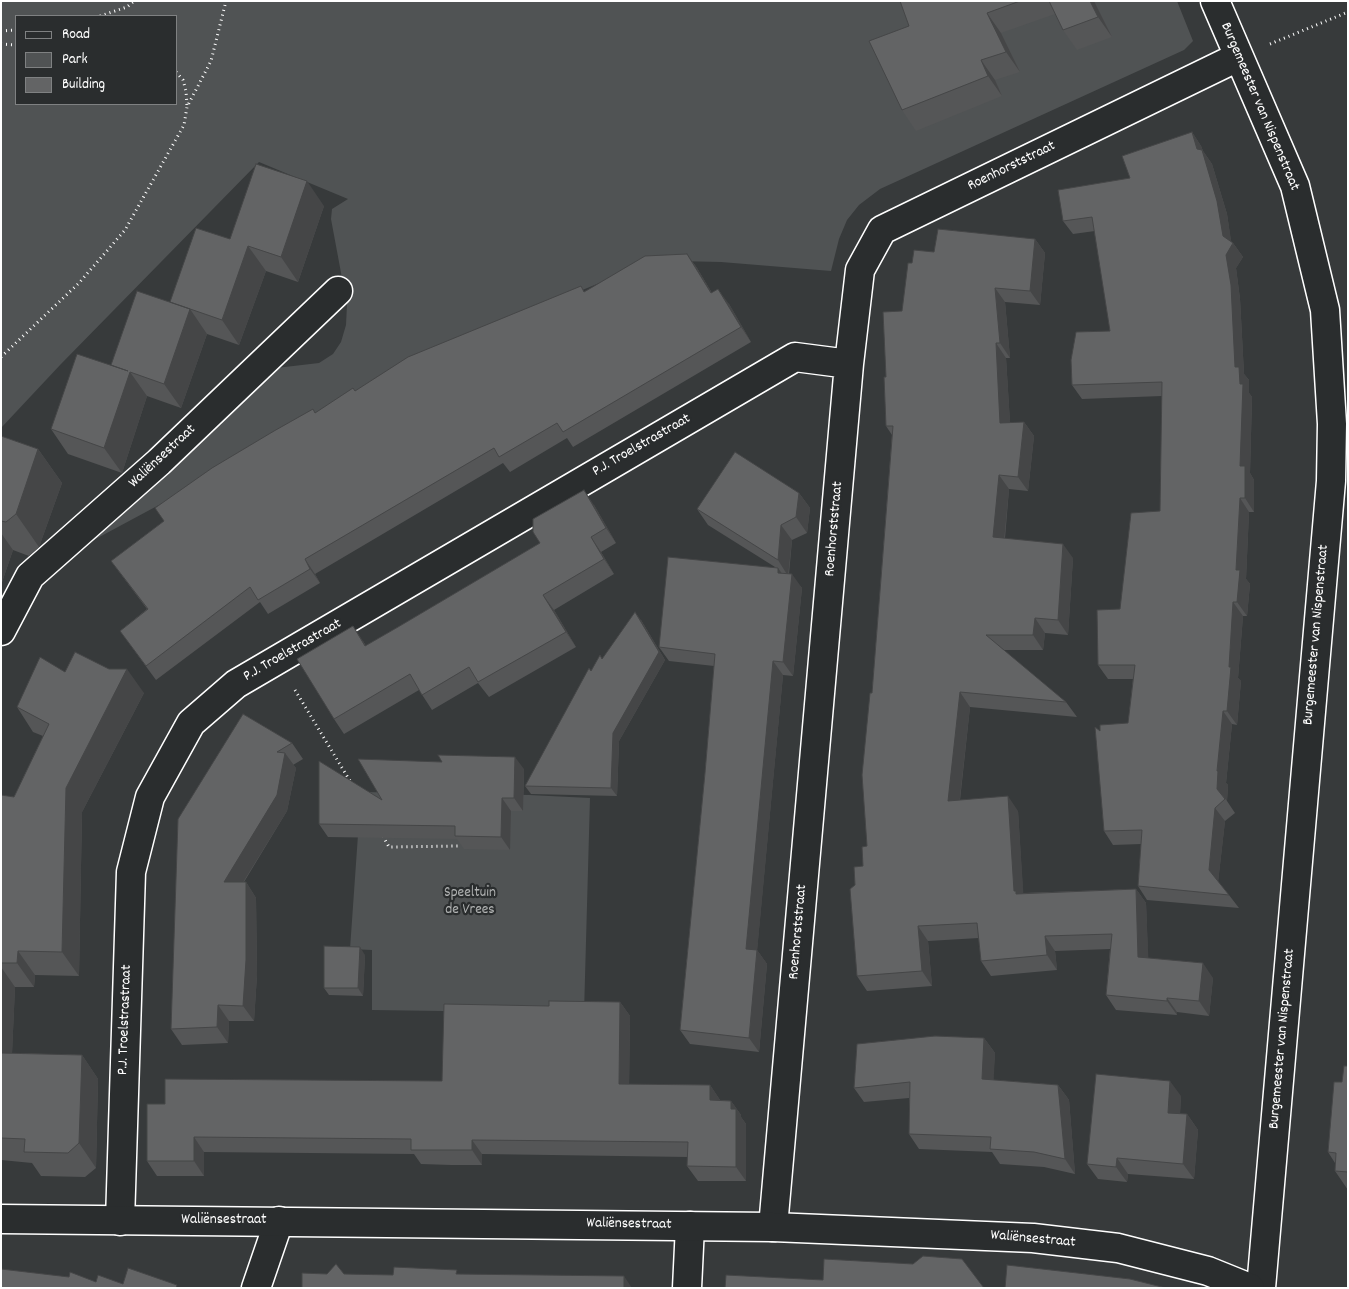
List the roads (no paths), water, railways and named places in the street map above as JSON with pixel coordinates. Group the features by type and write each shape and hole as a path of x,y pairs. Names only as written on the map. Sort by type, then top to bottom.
{"street":[{"name":"Burgemeester van Nispenstraat","path":"1215,1 1295,186 1325,310 1332,424 1330,481 1261,1288"},
{"name":"Roenhorststraat","path":"773,1227 849,364 860,270 882,230 1238,57"},
{"name":"Waliënsestraat","path":"1,632 30,576 159,462 338,291"},
{"name":"P.J. Troelstrastraat","path":"120,1221 131,872 150,797 190,722 236,684 795,357 849,364"},
{"name":"Waliënsestraat","path":"1,1219 773,1227 1032,1238 1108,1247 1208,1271 1250,1288"},
{"path":"256,1288 279,1221"},
{"path":"687,1288 690,1226"}],"park label":[{"name":"Speeltuin de Vrees","path":"470,902"}]}
